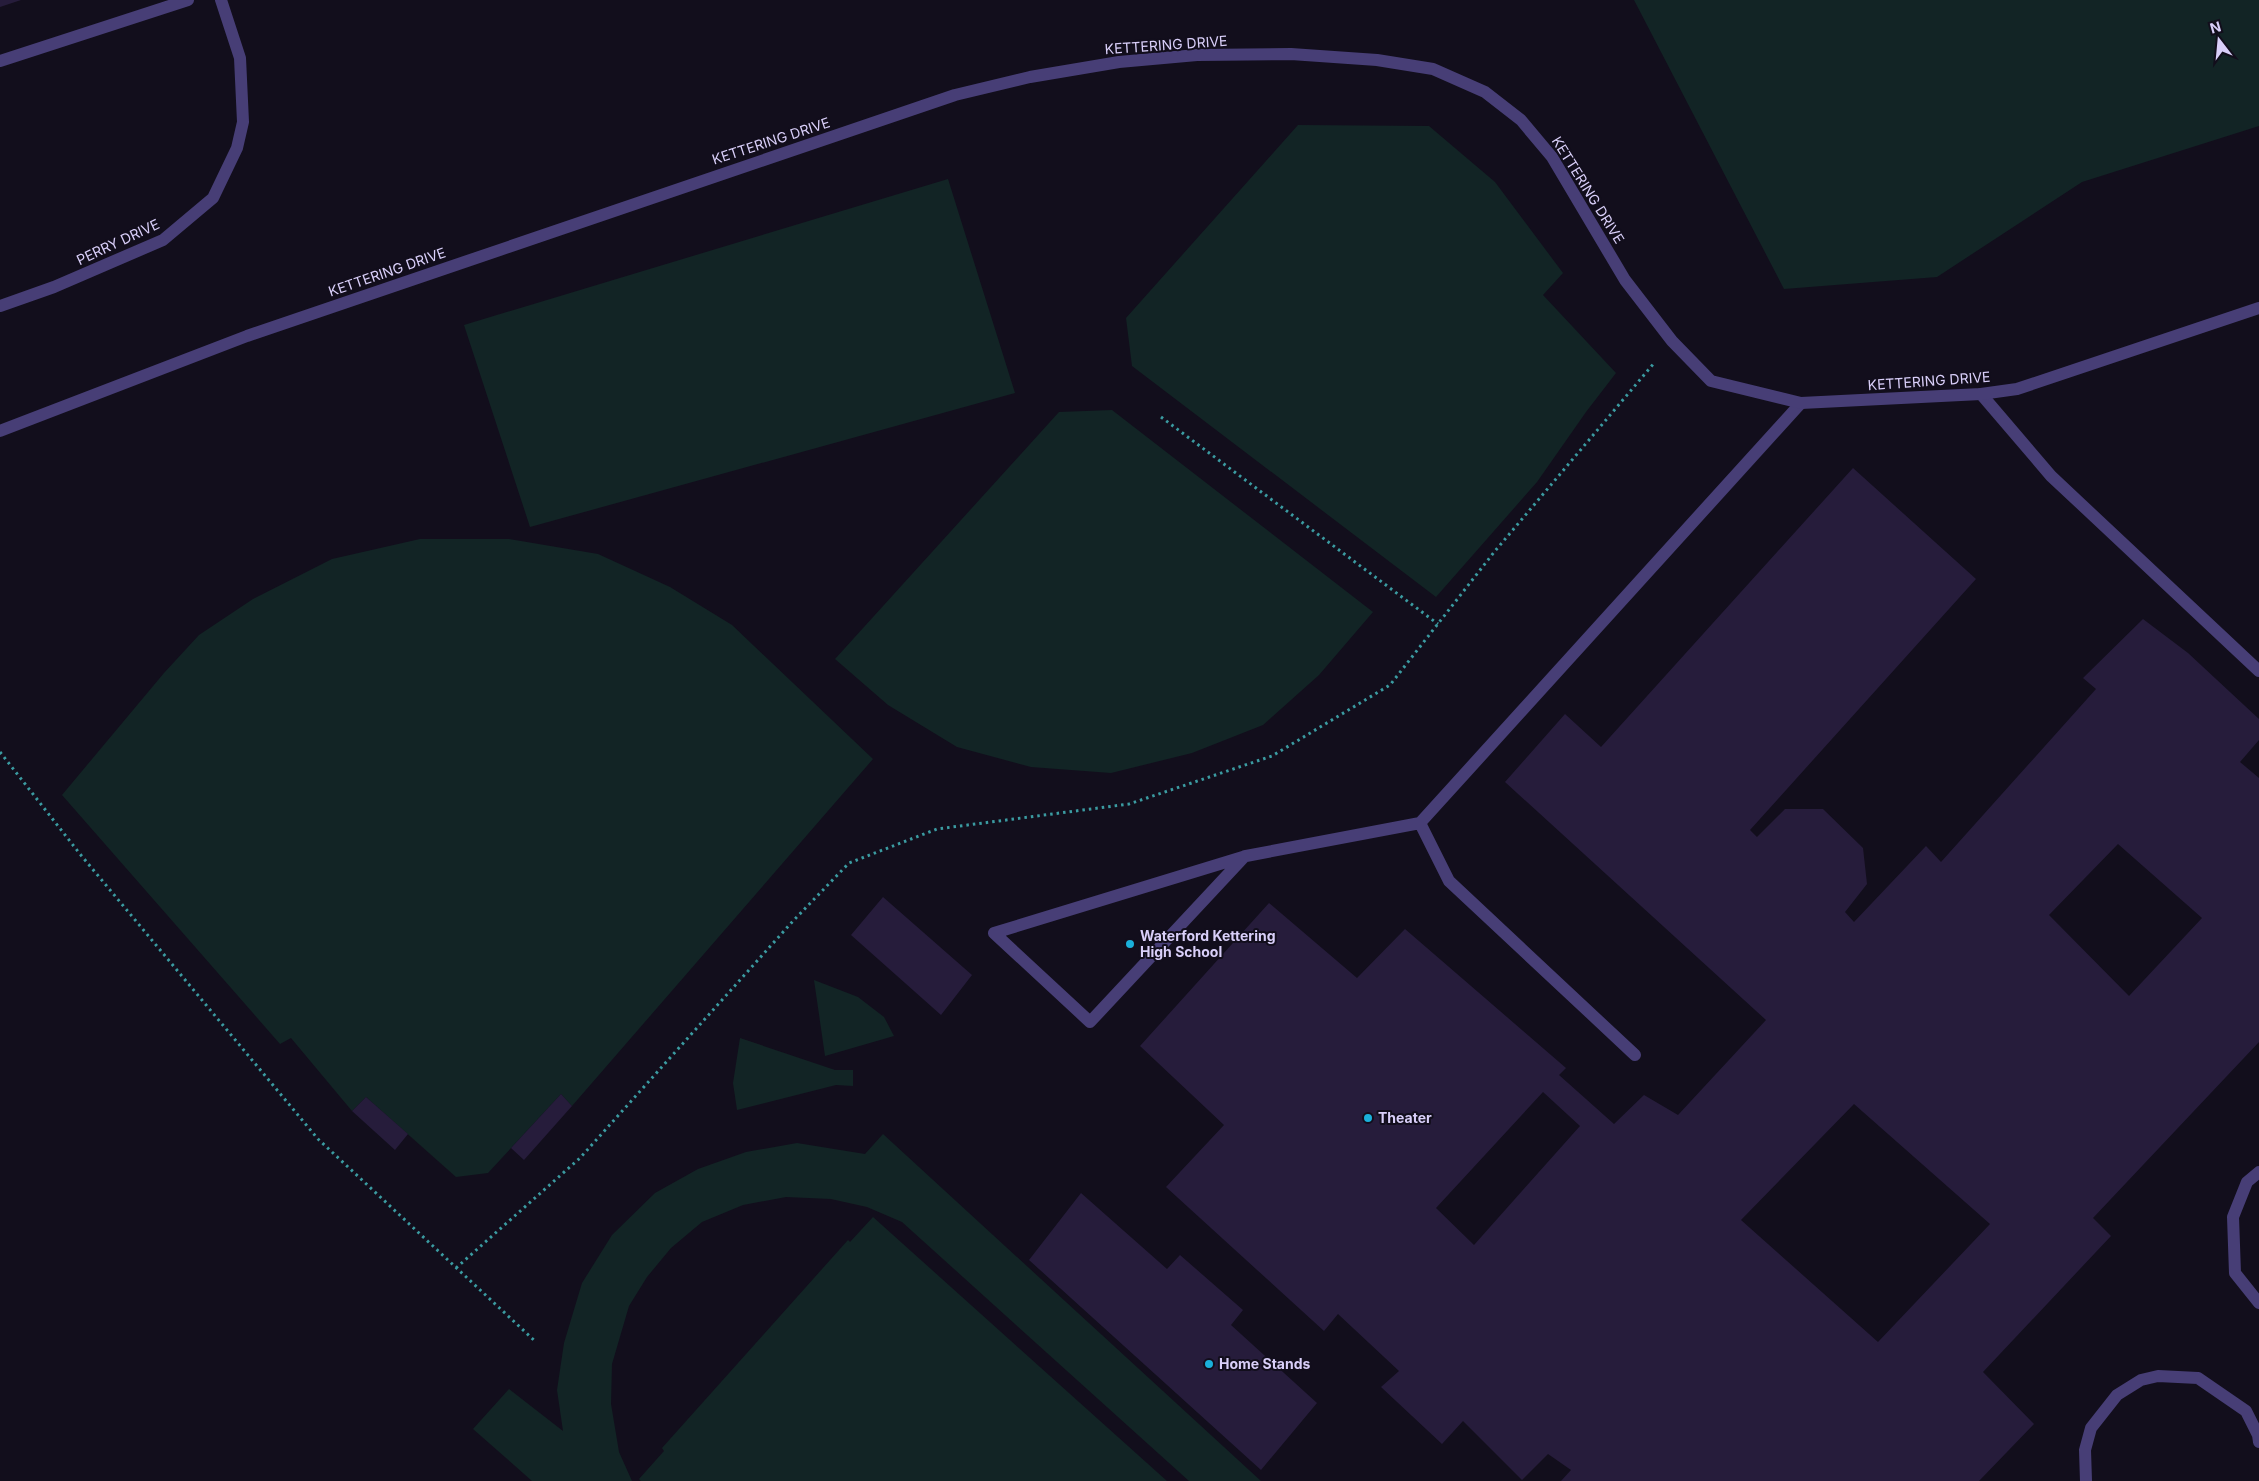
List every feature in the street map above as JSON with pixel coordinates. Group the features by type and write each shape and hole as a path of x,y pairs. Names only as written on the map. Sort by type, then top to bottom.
{"street":[{"path":"0,62 188,0"},
{"name":"PERRY DRIVE","path":"0,306 54,287 163,240 213,198 237,148 243,122 240,58 221,0"},
{"name":"KETTERING DRIVE","path":"0,430 247,336 956,95 1030,77 1110,63 1197,54 1291,54 1377,60 1433,69 1485,92 1521,120 1552,157 1625,280 1672,341 1711,381 1801,403 1981,394 2017,389 2259,308"},
{"path":"1981,394 2051,476 2259,671"},
{"path":"1246,856 1090,1022 994,933 1246,856 1420,823 1801,403"},
{"path":"1420,823 1449,881 1635,1055"},
{"path":"2259,1172 2247,1182 2233,1217 2235,1273 2259,1303"},
{"path":"2086,1481 2085,1450 2091,1428 2117,1395 2141,1380 2158,1376 2198,1378 2246,1411 2258,1435 2259,1442"}],"path":[{"path":"456,1268 580,1158 793,921 849,863 937,829 1129,804 1272,756 1390,685 1495,551 1672,341"},
{"path":"1162,417 1438,624"},
{"path":"0,752 80,854 318,1139 536,1342"}],"shaded area":[{"path":"1634,0 2259,0 2259,126 2082,182 1937,277 1784,289"},
{"path":"1298,125 1429,126 1495,182 1563,273 1543,295 1616,373 1537,482 1436,597 1132,366 1126,318"},
{"path":"948,179 1015,393 530,527 464,325"},
{"path":"1112,410 1373,612 1319,675 1263,725 1192,753 1111,773 1031,767 957,747 888,705 835,659 1059,412"},
{"path":"420,539 509,539 598,554 670,587 732,625 873,759 572,1106 561,1094 488,1173 456,1177 366,1097 352,1111 291,1038 280,1044 62,795 164,673 199,635 253,599 332,559"},
{"path":"814,980 858,997 884,1017 894,1036 825,1056"},
{"path":"740,1038 835,1070 853,1070 853,1086 836,1085 737,1110 733,1083"},
{"path":"883,1134 1261,1481 1189,1481 902,1222 867,1207 831,1199 786,1197 743,1205 702,1222 671,1248 647,1277 629,1306 612,1364 611,1404 619,1452 632,1481 532,1481 473,1429 509,1389 563,1431 557,1390 564,1343 582,1283 612,1235 655,1193 698,1169 746,1152 797,1143 865,1154"},
{"path":"873,1217 1167,1481 641,1481 639,1479 664,1451 662,1448 848,1240 850,1242"}],"building":[{"path":"0,0 21,0 0,7"},
{"path":"1853,468 1976,579 1750,830 1757,837 1785,809 1823,809 1863,848 1867,884 1845,912 1854,922 1926,846 1941,862 2096,689 2083,678 2143,619 2188,653 2259,719 2259,740 2240,762 2259,778 2259,1042 2093,1218 2111,1236 1983,1372 2034,1424 1979,1481 1561,1481 1571,1470 1548,1454 1522,1480 1463,1421 1442,1444 1381,1387 1399,1371 1338,1314 1324,1331 1166,1187 1224,1125 1140,1046 1269,903 1357,978 1405,929 1566,1068 1559,1075 1614,1124 1644,1095 1678,1115 1766,1020 1505,782 1565,714 1601,747","holes":["2118,844 2202,918 2129,996 2049,915","1543,1092 1580,1126 1474,1245 1436,1208","1854,1104 1990,1224 1878,1342 1741,1220"]},
{"path":"883,897 972,975 941,1015 851,935"},
{"path":"561,1094 572,1106 524,1160 511,1148"},
{"path":"366,1097 408,1134 395,1150 352,1111"},
{"name":"Home Stands","path":"1081,1193 1167,1269 1180,1255 1243,1310 1231,1325 1317,1403 1261,1470 1029,1260"}],"place":[{"name":"Waterford Kettering High School","path":"1130,944"},
{"name":"Theater","path":"1368,1118"},
{"name":"Home Stands","path":"1209,1364"}]}
